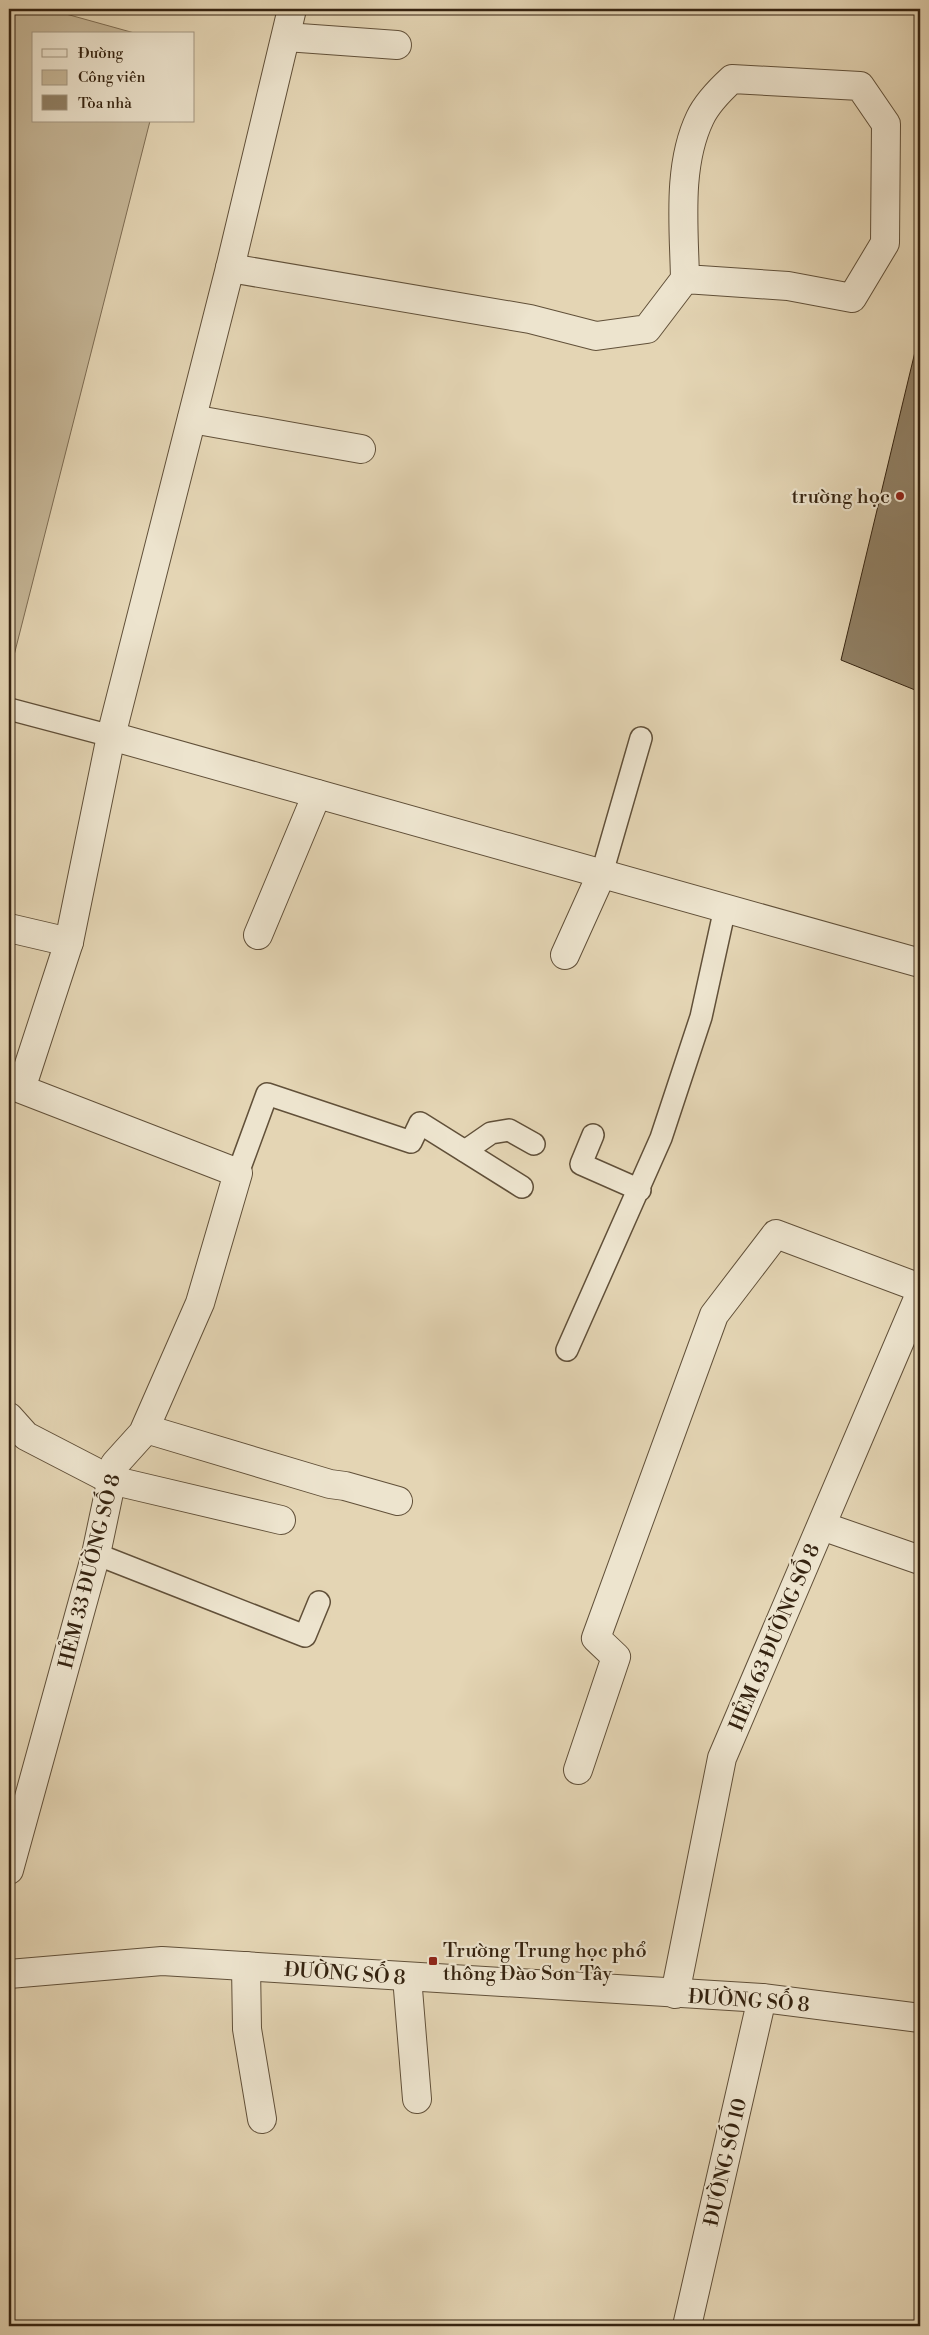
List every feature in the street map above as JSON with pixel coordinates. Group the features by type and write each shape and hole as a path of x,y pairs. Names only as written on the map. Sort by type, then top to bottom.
{"street":[{"path":"238,1173 15,1087 70,942 111,736 230,268 292,9"},
{"path":"286,37 397,45"},
{"path":"230,268 530,319 596,336 647,329 685,279 685,181 691,145 700,117 718,92 732,79 860,86 886,124 886,243 852,298 788,286 685,279"},
{"path":"192,419 361,449"},
{"path":"111,736 920,963"},
{"path":"258,935 317,794"},
{"path":"565,955 602,873"},
{"path":"9,928 70,942"},
{"name":"HẺM 33 ĐƯỜNG SỐ 8","path":"9,1870 96,1554 115,1464 146,1429 200,1303 238,1173"},
{"path":"578,1770 616,1657 596,1638 714,1315 776,1234 920,1288"},
{"name":"HẺM 63 ĐƯỜNG SỐ 8","path":"675,1994 722,1758 920,1294"},
{"path":"9,1417 26,1436 111,1480 280,1520"},
{"path":"146,1429 330,1484 346,1486 398,1501"},
{"path":"822,1526 920,1560"},
{"name":"ĐƯỜNG SỐ 8","path":"9,1974 162,1961 762,1998 920,2018"},
{"path":"246,1966 247,2029 262,2119"},
{"path":"407,1977 417,2099"},
{"name":"ĐƯỜNG SỐ 10","path":"687,2326 762,1998"}],"lane":[{"path":"9,709 111,736"},
{"path":"602,873 641,738"},
{"path":"567,1350 640,1190 661,1138 701,1017 725,908"},
{"path":"238,1173 267,1094 411,1142 420,1122 522,1187"},
{"path":"465,1151 491,1133 509,1130 534,1144"},
{"path":"593,1135 581,1164 640,1190"},
{"path":"96,1554 306,1636 319,1602"}],"green space":[{"path":"9,9 48,9 131,32 32,32 32,122 150,122 9,675"}],"building":[{"name":"trường học","path":"920,331 920,692 841,660"}],"place":[{"name":"trường học","path":"900,496"},
{"name":"Trường Trung học phổ thông Đào Sơn Tây","path":"433,1961"}]}
